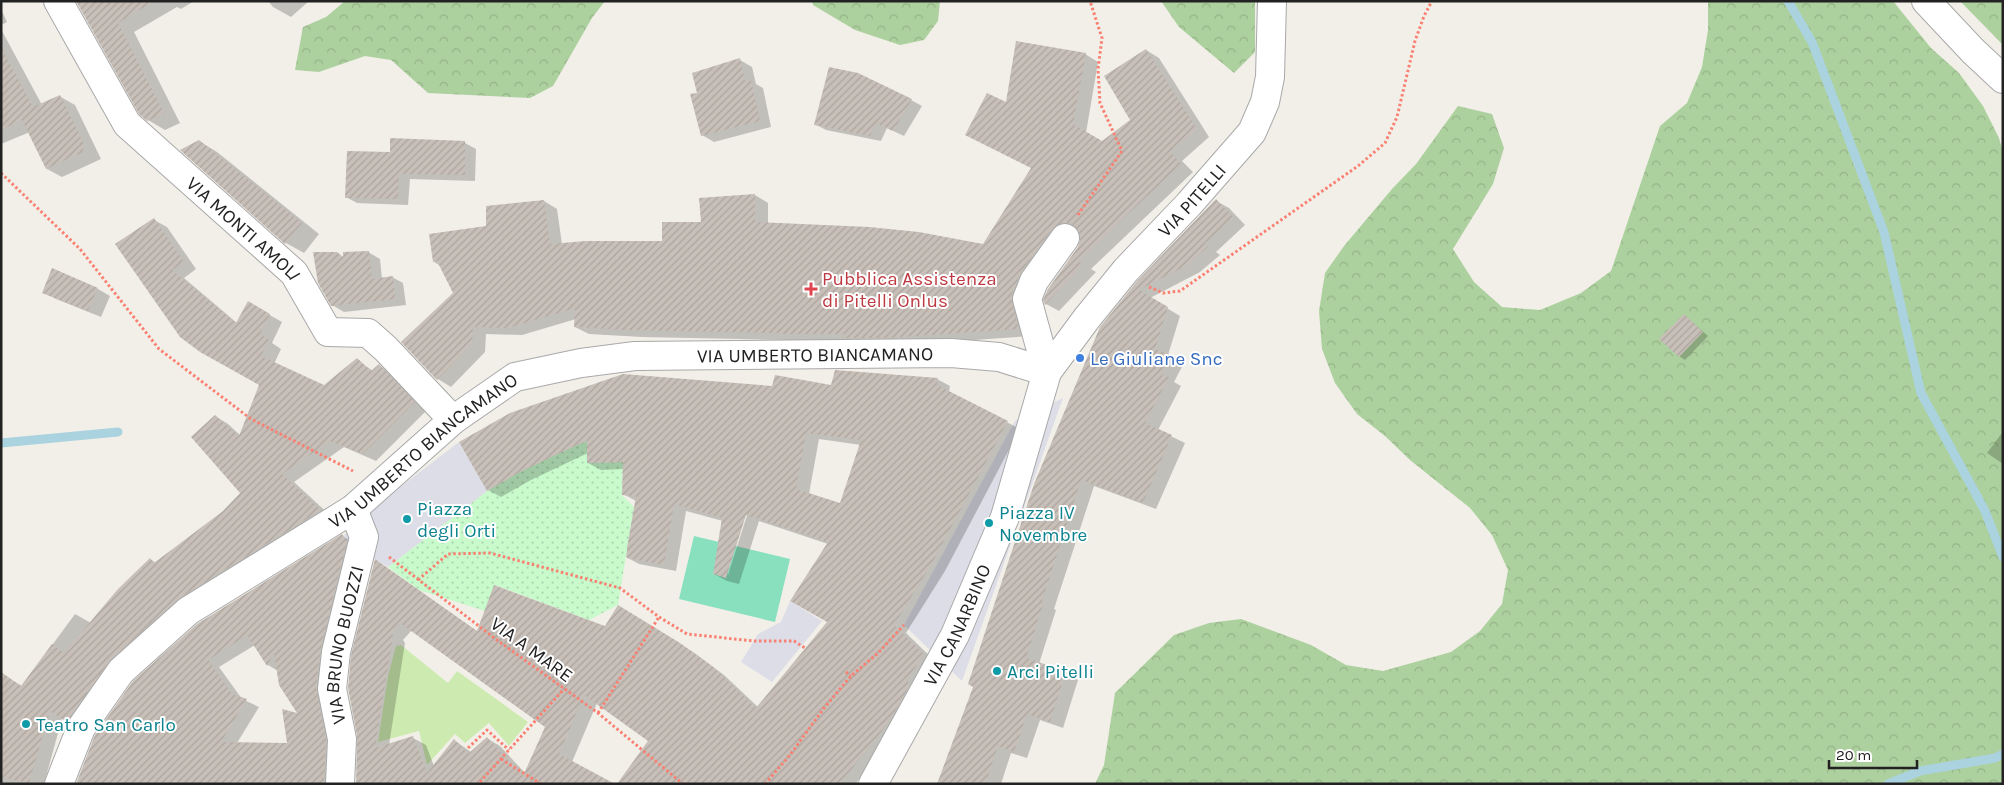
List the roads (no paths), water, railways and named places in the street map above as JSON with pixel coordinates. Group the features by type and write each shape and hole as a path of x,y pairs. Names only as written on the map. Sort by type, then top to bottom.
{"street":[{"name":"VIA MONTI AMOLI","path":"58,1 126,124 294,273 328,332 368,332 453,420"},
{"name":"VIA PITELLI","path":"1047,372 1086,318 1126,270 1189,204 1252,132 1266,102 1270,77 1272,1"},
{"path":"1926,1 1973,52 2003,79"},
{"path":"1047,372 1027,299 1034,281 1065,238"},
{"name":"VIA UMBERTO BIANCAMANO","path":"59,784 81,728 121,671 188,611 353,509 453,420 515,377 581,363 635,356 951,353 999,357 1047,372"},
{"name":"VIA CANARBINO","path":"873,784 955,634 1005,517 1047,372"},
{"name":"VIA BRUNO BUOZZI","path":"340,784 342,739 332,690 336,652 364,537 353,509"}],"waterway":[{"path":"1788,1 1812,42 1884,232 1921,393 1985,511 2003,557"},
{"path":"1,443 118,432"},
{"path":"1888,784 1920,771 1995,758 2003,754"}],"place":[{"name":"Pubblica Assistenza di Pitelli Onlus","path":"811,289"},
{"name":"Le Giuliane Snc","path":"1080,358"},
{"name":"Piazza degli Orti","path":"407,519"},
{"name":"Piazza IV Novembre","path":"989,523"},
{"name":"Arci Pitelli","path":"997,671"},
{"name":"Teatro San Carlo","path":"26,724"}]}
